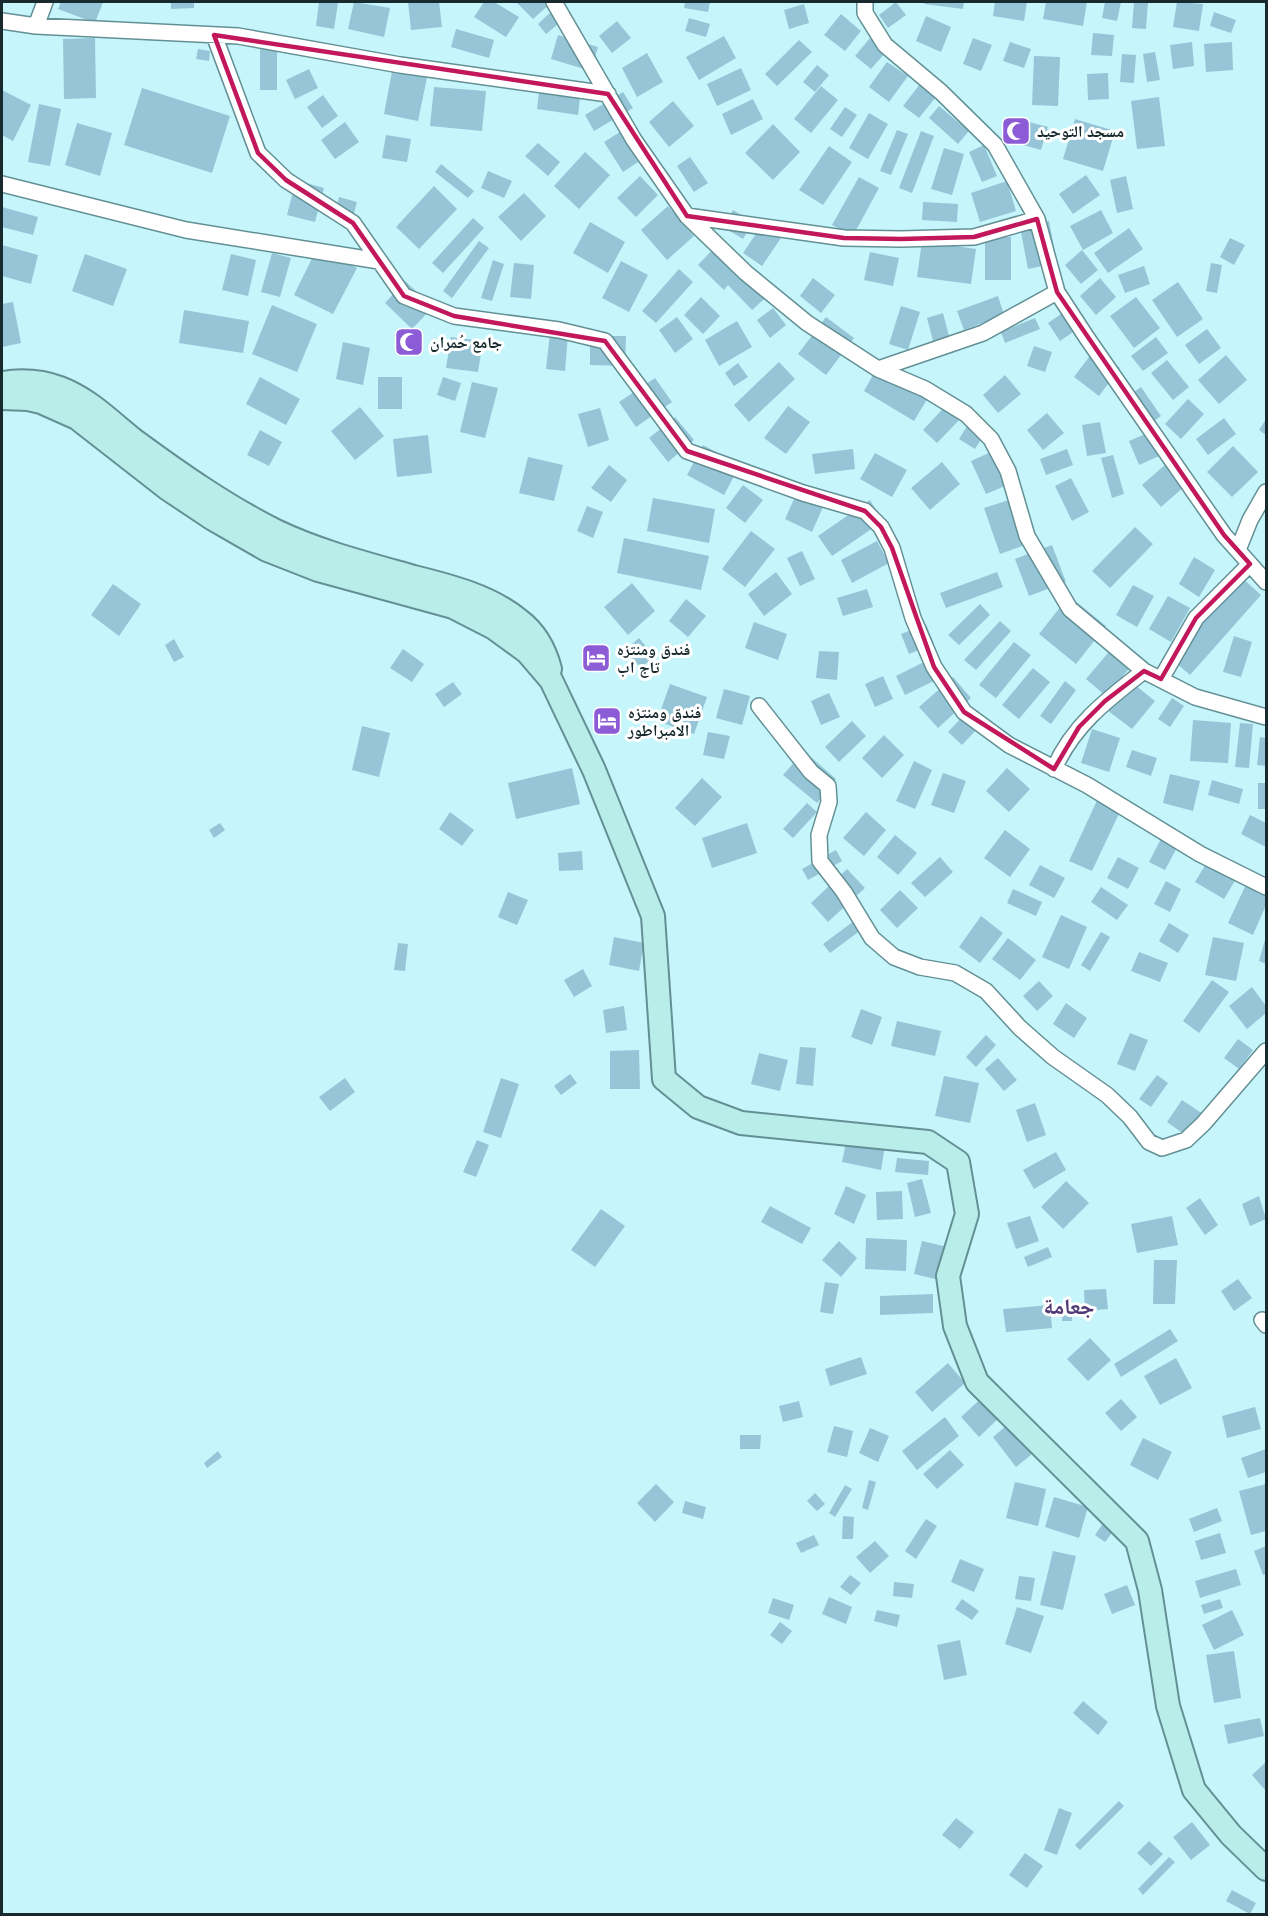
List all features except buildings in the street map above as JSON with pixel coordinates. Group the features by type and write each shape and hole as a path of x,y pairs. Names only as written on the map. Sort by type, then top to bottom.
{"main road":[{"path":"2,383 36,382 58,387 79,396 174,481"},
{"path":"2,398 41,402 77,418 174,481 298,541 343,557 455,588 508,612 535,636 546,657 551,680 594,771 652,916 664,1079 698,1107 741,1123 928,1142 958,1162 966,1214 948,1276 955,1326 976,1382 1137,1541 1150,1590 1168,1706 1194,1790 1231,1835 1266,1869"}],"street":[{"path":"36,26 45,2"},
{"path":"554,2 634,141 687,216 746,273 807,323 878,369 924,389 966,414 991,439 1008,471 1027,536 1070,609 1144,671 1196,697 1266,717"},
{"path":"865,2 865,13 885,45 941,92 995,145 1037,219 1057,292 1224,535 1266,582"},
{"path":"2,21 36,26 238,36 400,65 608,94"},
{"path":"214,35 258,153 286,180 353,223 404,296 454,316 559,330 605,341 687,451 803,493 865,511 881,526 892,548 913,618 934,667 964,712 1010,745 1087,786 1200,854 1266,887"},
{"path":"2,184 186,230 379,261"},
{"path":"687,216 844,238 901,239 974,237 1037,219"},
{"path":"878,369 983,333 1057,292"},
{"path":"1238,550 1250,520 1266,492"},
{"path":"1250,520 1266,519"},
{"path":"1161,679 1196,618 1250,564"},
{"path":"1054,769 1062,749 1079,726 1144,671"},
{"path":"759,706 811,772 828,786 830,802 819,835 820,861 844,892 872,938 894,957 920,967 955,973 986,991 1044,1050 1107,1095 1130,1117 1149,1142 1162,1148 1185,1140 1203,1124 1266,1051"}],"highlighted area":[{"path":"214,35 608,94 687,216 844,238 901,239 974,237 1037,219 1057,292 1224,535 1250,564 1196,618 1161,679 1144,671 1105,701 1079,727 1054,769 964,712 934,667 892,548 881,527 865,511 687,451 605,341 454,316 404,296 353,223 286,180 258,153"}],"place":[{"name":"مسجد التوحيد","path":"1016,131"},
{"name":"جامع حُمران","path":"409,342"},
{"name":"فندق ومنتزه تاج اب","path":"596,658"},
{"name":"فندق ومنتزه الامبراطور","path":"607,721"}],"district":[{"name":"جعامة","path":"1069,1306"}]}
